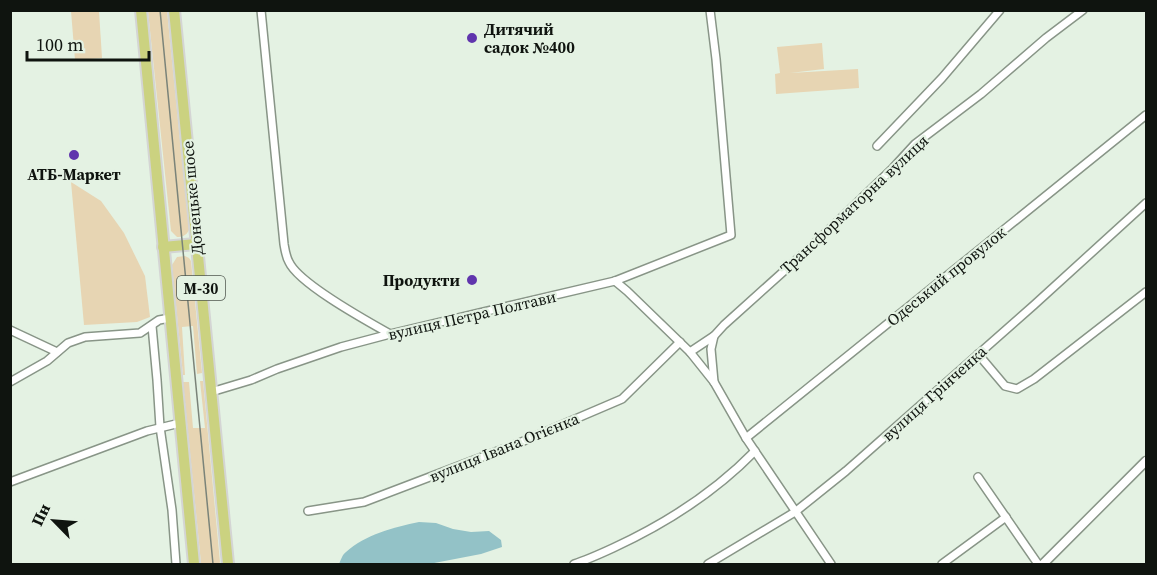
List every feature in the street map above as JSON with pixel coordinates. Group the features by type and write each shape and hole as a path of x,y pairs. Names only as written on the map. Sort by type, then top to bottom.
{"highway":[{"name":"Донецьке шосе","path":"141,10 194,564"},
{"name":"Донецьке шосе","path":"174,10 228,564"},
{"path":"163,247 196,244"}],"street":[{"path":"261,10 284,244 290,264 307,282 390,334"},
{"name":"вулиця Петра Полтави","path":"211,392 341,347 615,281 731,235 710,10"},
{"path":"878,146 942,78 1000,10"},
{"name":"Трансформаторна вулиця","path":"690,352 714,336 813,245 915,144 981,94 1046,38 1083,10"},
{"name":"Одеський провулок","path":"746,438 1146,115"},
{"name":"вулиця Грінченка","path":"708,564 795,512 846,471 1146,202"},
{"path":"615,281 690,352 714,382 746,438 831,564"},
{"path":"978,354 1005,386 1017,389 1034,380 1146,292"},
{"path":"10,382 47,361 68,343 85,338 140,333 159,320 170,318"},
{"path":"152,326 160,427 172,510 176,564"},
{"path":"10,330 57,352"},
{"path":"714,336 711,349 714,382"},
{"name":"вулиця Івана Огієнка","path":"308,511 364,502 509,447 622,399 680,342"},
{"path":"10,482 160,427 180,423"},
{"path":"574,564 664,523 721,481 755,451"},
{"path":"1043,564 1145,466"},
{"path":"978,477 1038,564"},
{"path":"942,564 1006,517"}],"shaded area":[{"path":"71,11 99,11 102,58 75,60"},
{"path":"148,11 167,11 189,230 181,237 177,237 171,231"},
{"path":"822,43 824,69 790,73 858,69 859,88 776,94 775,74 780,73 777,47"},
{"path":"71,182 101,201 124,233 145,276 150,317 137,322 84,325"},
{"path":"185,256 191,261 202,373 197,374 193,326 182,327 185,375 183,375 172,265 177,257"},
{"path":"200,381 203,381 219,564 201,563 183,382 189,382 193,428 205,428"}],"water":[{"path":"419,522 436,523 471,532 489,531 501,540 502,547 481,554 429,564 339,564 345,553 371,536"}],"tram line":[{"path":"160,10 213,564"}],"place":[{"name":"Дитячий садок №400","path":"472,38"},
{"name":"АТБ-Маркет","path":"74,155"},
{"name":"Продукти","path":"472,280"}]}
